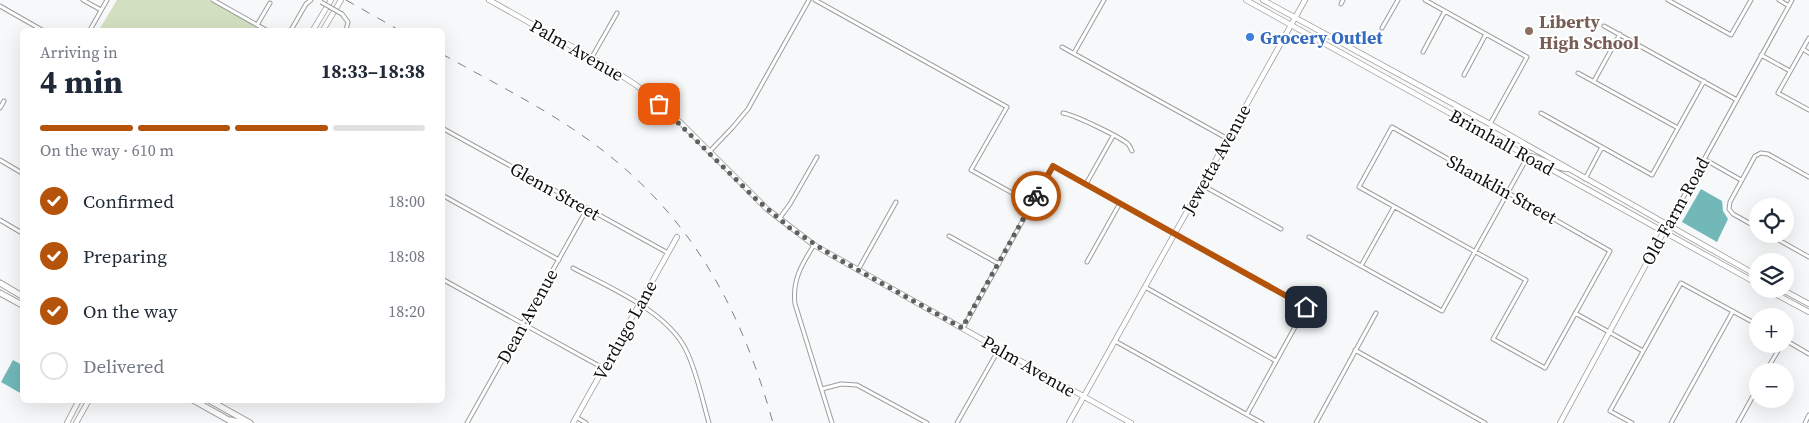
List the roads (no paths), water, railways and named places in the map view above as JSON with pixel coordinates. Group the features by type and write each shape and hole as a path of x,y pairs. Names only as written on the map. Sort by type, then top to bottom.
{"main road":[{"path":"0,283 20,295"},
{"path":"0,293 20,304"},
{"path":"198,403 232,422 236,420 242,423"},
{"path":"203,403 226,415 232,413"},
{"path":"214,403 250,423"}],"street":[{"path":"83,0 101,10"},
{"path":"91,28 107,0"},
{"path":"213,0 218,1 262,28"},
{"path":"292,28 306,4 311,0"},
{"path":"316,0 342,14 348,22 346,28"},
{"path":"313,28 331,0"},
{"path":"323,28 341,0"},
{"name":"Palm Avenue","path":"490,0 624,77 653,99 779,219 814,244 1131,423"},
{"path":"709,152 748,109 810,0"},
{"path":"815,0 1007,107 971,170 1032,204"},
{"path":"1074,53 1104,0"},
{"name":"Brimhall Road","path":"1246,0 1749,279"},
{"name":"Brimhall Road","path":"1263,0 1490,124 1749,271"},
{"name":"Jewetta Avenue","path":"1069,423 1305,0"},
{"path":"1382,28 1398,0"},
{"path":"1425,0 1527,57 1490,124"},
{"path":"1668,0 1731,35 1751,0"},
{"path":"1778,0 1788,6"},
{"name":"Old Farm Road","path":"1560,423 1792,0"},
{"path":"257,25 270,2"},
{"path":"0,6 38,28"},
{"path":"1423,52 1445,11"},
{"path":"592,57 617,12"},
{"path":"1604,26 1737,100"},
{"path":"1464,75 1486,34"},
{"path":"1594,81 1620,34"},
{"path":"1809,38 1778,93 1809,110"},
{"path":"1062,46 1228,139"},
{"path":"1803,49 1809,52"},
{"path":"1761,55 1790,71"},
{"path":"1578,73 1678,128"},
{"path":"1541,113 1652,175 1704,82"},
{"path":"0,108 4,101"},
{"path":"1064,113 1073,114 1128,144 1132,151"},
{"name":"Shanklin Street","path":"1394,207 1359,187 1392,128 1610,251 1575,314"},
{"name":"Glenn Street","path":"445,130 668,253"},
{"path":"1086,184 1113,136"},
{"path":"1585,179 1602,147"},
{"path":"1749,223 1732,214 1729,209 1730,202 1741,180 1756,156 1761,153 1768,154 1809,177"},
{"path":"1309,237 1442,311 1528,156 1538,158 1558,169 1568,169"},
{"path":"779,219 790,204 817,157"},
{"path":"1704,159 1741,180"},
{"path":"0,160 20,172"},
{"path":"962,328 1053,166 1306,307 1247,414"},
{"path":"1202,185 1281,229"},
{"path":"445,197 558,260"},
{"path":"858,270 896,202"},
{"path":"1087,262 1120,204"},
{"path":"1361,266 1394,207 1526,280 1493,339 1545,368 1575,314 1643,351"},
{"name":"Dean Avenue","path":"467,423 587,208"},
{"path":"0,220 20,232"},
{"path":"949,236 999,264"},
{"name":"Verdugo Lane","path":"573,423 677,237"},
{"path":"1785,243 1809,256"},
{"path":"814,244 797,276 794,297 798,318 832,423"},
{"path":"573,268 639,304 666,323 684,345 691,361 708,423"},
{"path":"445,281 603,368"},
{"path":"1632,423 1610,411 1682,283 1749,320"},
{"path":"1145,287 1276,361"},
{"path":"1794,296 1809,304"},
{"path":"1783,298 1809,312"},
{"path":"1671,423 1733,311"},
{"path":"1316,423 1376,313"},
{"path":"1115,341 1262,423"},
{"path":"1794,345 1809,354"},
{"path":"957,423 999,349"},
{"path":"1356,350 1485,423"},
{"path":"822,389 841,384 857,385 927,423"},
{"path":"67,423 77,403"},
{"path":"76,423 87,403"},
{"path":"1738,423 1749,403"},
{"path":"1805,423 1809,415"},
{"path":"576,417 586,423"}],"water":[{"path":"1701,189 1722,201 1723,211 1728,219 1717,242 1682,222"},
{"path":"13,360 20,364 20,393 1,382"}],"railway":[{"path":"346,0 395,28"},
{"path":"445,56 532,104 583,136 620,164 652,194 680,227 705,262 726,299 760,379 773,423"}],"place":[{"name":"Liberty High School","path":"1529,31"},
{"name":"Grocery Outlet","path":"1250,37"}]}
